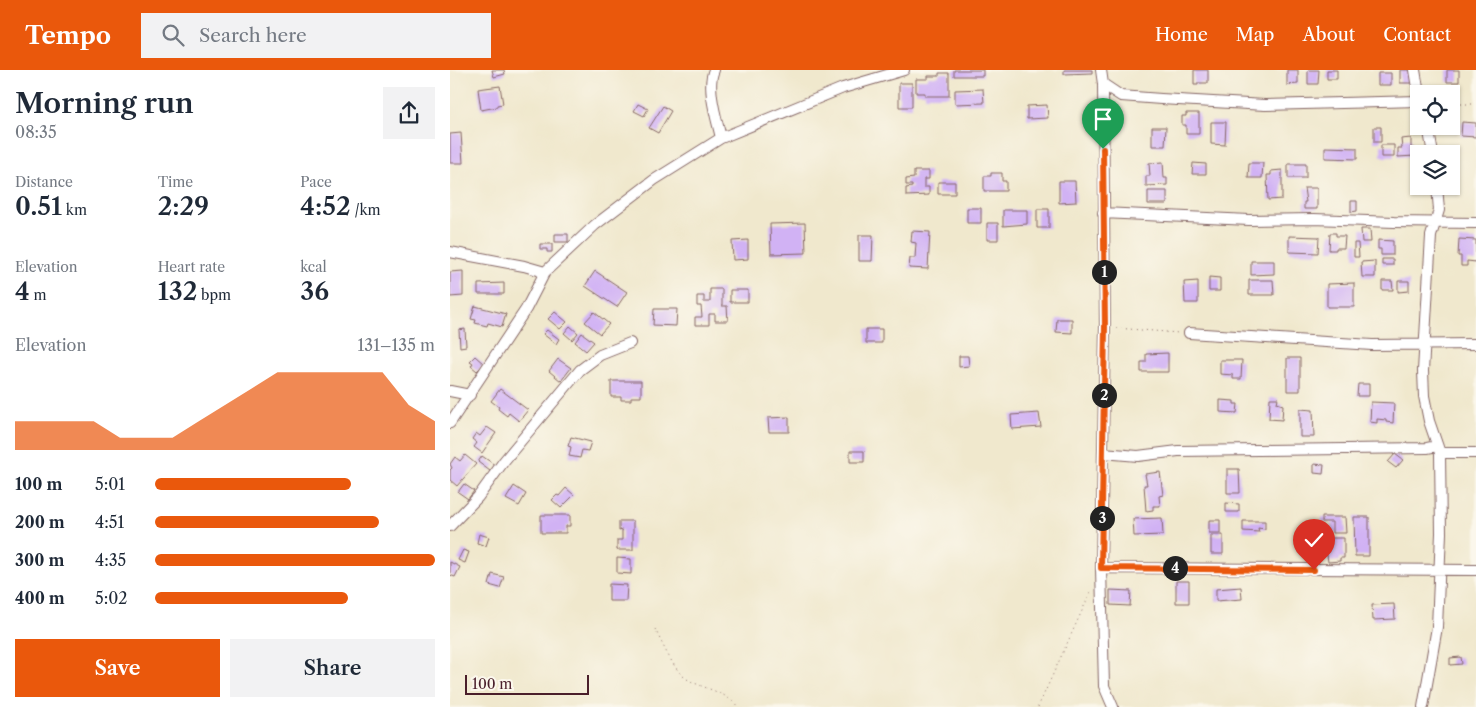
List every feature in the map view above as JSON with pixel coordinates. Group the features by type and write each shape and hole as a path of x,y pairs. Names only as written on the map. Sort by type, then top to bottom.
{"street":[{"path":"714,70 712,74 712,96 721,138"},
{"path":"450,423 526,309 545,272 595,225 646,186 721,138 843,88 904,70"},
{"path":"1101,70 1103,84 1105,327 1101,568 1104,686 1113,707"},
{"path":"1415,70 1418,85"},
{"path":"1103,84 1121,96 1161,100 1265,105 1410,100"},
{"path":"1423,707 1437,627 1440,569 1439,450 1429,421 1424,396 1424,344 1430,236 1439,210 1438,195"},
{"path":"1103,213 1250,220 1314,219 1476,223"},
{"path":"450,252 524,266 545,272"},
{"path":"1189,333 1372,345 1476,344"},
{"path":"450,526 478,497 580,370 600,355 630,343"},
{"path":"450,391 470,395"},
{"path":"1103,453 1138,456 1178,451 1428,448 1476,453"},
{"path":"1101,568 1476,570"}],"path":[{"path":"1460,104 1476,104"},
{"path":"1105,327 1189,333"},
{"path":"1038,707 1093,585"},
{"path":"655,629 669,658 685,678 720,693 738,707"}],"building":[{"path":"492,70 504,70 505,74 494,77"},
{"path":"954,70 983,70 983,76 954,76"},
{"path":"1064,70 1092,70 1092,73 1064,74"},
{"path":"1194,70 1208,70 1208,83 1194,85"},
{"path":"1287,70 1298,70 1298,84 1287,85"},
{"path":"1308,70 1319,70 1318,84 1308,84"},
{"path":"1327,70 1337,70 1337,79 1327,79"},
{"path":"1400,70 1413,70 1413,83 1400,83"},
{"path":"1447,70 1459,70 1459,82 1447,82"},
{"path":"939,73 949,73 949,96 925,96 925,93 916,93 916,79 928,79 928,76 939,76"},
{"path":"1378,73 1391,73 1391,85 1378,85"},
{"path":"899,83 912,83 912,107 899,107"},
{"path":"500,86 503,104 481,110 478,89"},
{"path":"983,89 984,103 955,104 955,90"},
{"path":"638,104 648,109 644,116 634,111"},
{"path":"1047,105 1048,118 1027,119 1027,106"},
{"path":"663,106 671,111 658,133 649,128"},
{"path":"1186,113 1199,113 1199,134 1186,134 1186,125 1182,125 1182,116 1186,116"},
{"path":"1211,122 1226,122 1225,145 1211,144"},
{"path":"1462,122 1476,123 1476,137 1461,136"},
{"path":"1152,127 1166,127 1165,146 1152,146"},
{"path":"1374,127 1381,127 1381,142 1374,142"},
{"path":"461,133 463,163 450,163 450,134"},
{"path":"1411,138 1410,156 1398,157 1398,148 1402,148 1401,139"},
{"path":"1381,145 1394,145 1394,157 1381,157"},
{"path":"1325,147 1357,148 1357,159 1325,158"},
{"path":"1163,162 1164,178 1167,178 1167,185 1146,186 1146,176 1150,176 1149,163"},
{"path":"1193,163 1206,164 1206,174 1192,174"},
{"path":"1249,163 1263,163 1262,178 1248,178"},
{"path":"1288,164 1306,164 1306,178 1288,178"},
{"path":"1282,170 1282,199 1268,200 1267,175 1271,175 1271,171"},
{"path":"914,171 929,171 929,179 924,179 924,187 929,187 929,195 906,196 906,188 912,187 912,185 906,185 906,179 914,178"},
{"path":"991,173 1002,173 1002,181 1006,181 1006,191 984,191 984,176 991,176"},
{"path":"1059,181 1075,181 1076,202 1059,203"},
{"path":"938,182 955,182 955,194 938,194"},
{"path":"1304,188 1317,188 1317,209 1304,209 1304,202 1306,202"},
{"path":"1148,191 1167,191 1167,204 1148,204"},
{"path":"1351,201 1357,201 1357,211 1351,212"},
{"path":"967,208 981,208 981,223 967,223"},
{"path":"1037,209 1049,209 1049,228 1037,228"},
{"path":"1003,210 1027,210 1027,224 1003,226"},
{"path":"805,223 806,253 771,254 770,224"},
{"path":"987,223 998,223 998,240 987,240"},
{"path":"1361,229 1370,229 1371,242 1362,242"},
{"path":"912,231 930,232 928,269 909,268 910,258 915,258 916,243 911,242"},
{"path":"1330,233 1336,233 1336,236 1345,236 1344,248 1329,250"},
{"path":"555,234 568,234 568,242 555,242"},
{"path":"859,235 873,235 872,261 859,261"},
{"path":"1289,236 1319,237 1318,253 1289,252"},
{"path":"1459,239 1476,240 1476,262 1467,261 1467,266 1461,266 1461,256 1458,256"},
{"path":"748,240 748,259 733,260 732,241"},
{"path":"1378,240 1393,241 1393,255 1381,255 1381,249 1378,249"},
{"path":"1354,243 1358,243 1359,257 1354,257"},
{"path":"540,244 552,244 552,252 547,252 547,249 540,249"},
{"path":"1382,259 1393,259 1393,265 1382,265"},
{"path":"1251,261 1274,261 1274,274 1251,275"},
{"path":"1375,261 1375,277 1362,277 1361,262"},
{"path":"463,271 463,296 450,297 450,272"},
{"path":"595,271 627,292 617,307 585,286"},
{"path":"1209,277 1220,278 1220,291 1209,291"},
{"path":"1249,280 1273,280 1274,295 1249,295"},
{"path":"1198,281 1198,303 1185,303 1184,282"},
{"path":"1382,281 1392,281 1393,290 1382,290"},
{"path":"1398,281 1409,281 1409,291 1398,292"},
{"path":"504,283 504,294 478,294 478,284"},
{"path":"1354,283 1354,307 1327,307 1327,284"},
{"path":"710,289 722,289 722,306 727,306 728,321 715,321 715,314 709,314 709,325 695,325 695,317 702,317 701,306 697,306 697,296 704,296 704,302 710,302"},
{"path":"730,290 748,290 748,302 730,302"},
{"path":"475,306 506,314 502,327 488,323 487,326 475,323 476,320 471,319"},
{"path":"654,309 677,309 676,326 653,325"},
{"path":"555,312 567,322 560,329 548,319"},
{"path":"594,312 609,324 600,334 585,322"},
{"path":"1057,319 1072,319 1072,333 1056,332"},
{"path":"570,326 578,333 572,340 564,333"},
{"path":"465,329 466,346 460,347 459,330"},
{"path":"866,329 882,329 882,343 866,343"},
{"path":"547,330 559,339 556,344 543,334"},
{"path":"582,333 594,342 586,351 575,342"},
{"path":"1168,353 1168,372 1141,372 1141,362 1146,362 1146,354"},
{"path":"475,356 484,364 477,371 471,366 473,363 470,361"},
{"path":"959,356 968,356 969,366 959,367"},
{"path":"1287,358 1300,358 1300,391 1287,391"},
{"path":"558,359 571,368 561,381 549,371"},
{"path":"1220,360 1242,360 1241,379 1233,379 1233,375 1220,374"},
{"path":"611,381 641,381 641,397 621,400 621,397 611,397"},
{"path":"1358,384 1369,384 1369,396 1357,396"},
{"path":"500,389 528,410 519,421 509,413 507,416 491,401"},
{"path":"1270,398 1278,398 1277,403 1283,405 1282,420 1269,419"},
{"path":"1220,400 1234,401 1234,404 1238,404 1237,413 1220,412"},
{"path":"1371,402 1394,403 1393,423 1377,419 1377,423 1370,422"},
{"path":"1300,409 1313,410 1314,437 1300,437"},
{"path":"1039,413 1041,427 1012,429 1011,415"},
{"path":"789,417 789,432 769,432 768,418"},
{"path":"487,427 496,433 482,453 474,447 477,443 472,439 476,433 480,436"},
{"path":"571,437 591,442 588,451 582,450 580,458 569,456 571,447 568,446"},
{"path":"850,451 864,451 864,462 850,462"},
{"path":"1395,454 1403,460 1396,468 1388,462"},
{"path":"465,455 476,464 457,486 450,480 450,470 452,468 450,464 455,457 460,461"},
{"path":"482,456 495,465 490,471 478,462"},
{"path":"1314,464 1324,465 1323,474 1314,473"},
{"path":"1227,469 1239,469 1240,493 1227,493"},
{"path":"1160,472 1163,495 1159,496 1160,506 1153,506 1153,510 1146,511 1144,485 1147,485 1145,474"},
{"path":"464,484 474,491 468,499 458,492"},
{"path":"514,486 526,494 519,506 506,499"},
{"path":"566,488 574,495 561,508 552,500 557,495 559,496"},
{"path":"1226,503 1239,504 1239,512 1226,512"},
{"path":"541,515 570,515 570,526 566,526 566,533 541,533"},
{"path":"1322,517 1345,517 1346,533 1332,533 1332,522 1322,522"},
{"path":"1354,517 1369,517 1369,556 1355,556"},
{"path":"1162,518 1163,535 1134,536 1133,519"},
{"path":"1209,520 1220,520 1220,533 1209,533"},
{"path":"619,521 633,521 633,550 617,550 617,540 622,540 622,530 619,531"},
{"path":"1243,521 1265,521 1265,529 1258,528 1259,532 1243,531"},
{"path":"479,534 489,537 486,546 477,543"},
{"path":"1211,535 1223,535 1223,554 1211,554"},
{"path":"1327,538 1344,538 1344,558 1340,558 1340,561 1328,562 1327,555 1314,556 1314,543 1327,543"},
{"path":"463,550 469,552 465,563 458,560"},
{"path":"617,558 631,559 631,574 617,573"},
{"path":"450,562 460,567 455,577 450,575"},
{"path":"492,574 504,577 500,588 489,585"},
{"path":"1176,581 1189,581 1189,603 1176,603"},
{"path":"609,584 627,585 626,601 609,601"},
{"path":"1241,587 1242,599 1216,601 1216,589"},
{"path":"1110,590 1131,591 1130,606 1110,605"},
{"path":"1394,604 1395,619 1373,620 1372,605"},
{"path":"1461,657 1462,664 1450,665 1450,658"}],"route":[{"path":"1103,149 1105,327 1101,568 1314,570"}]}
